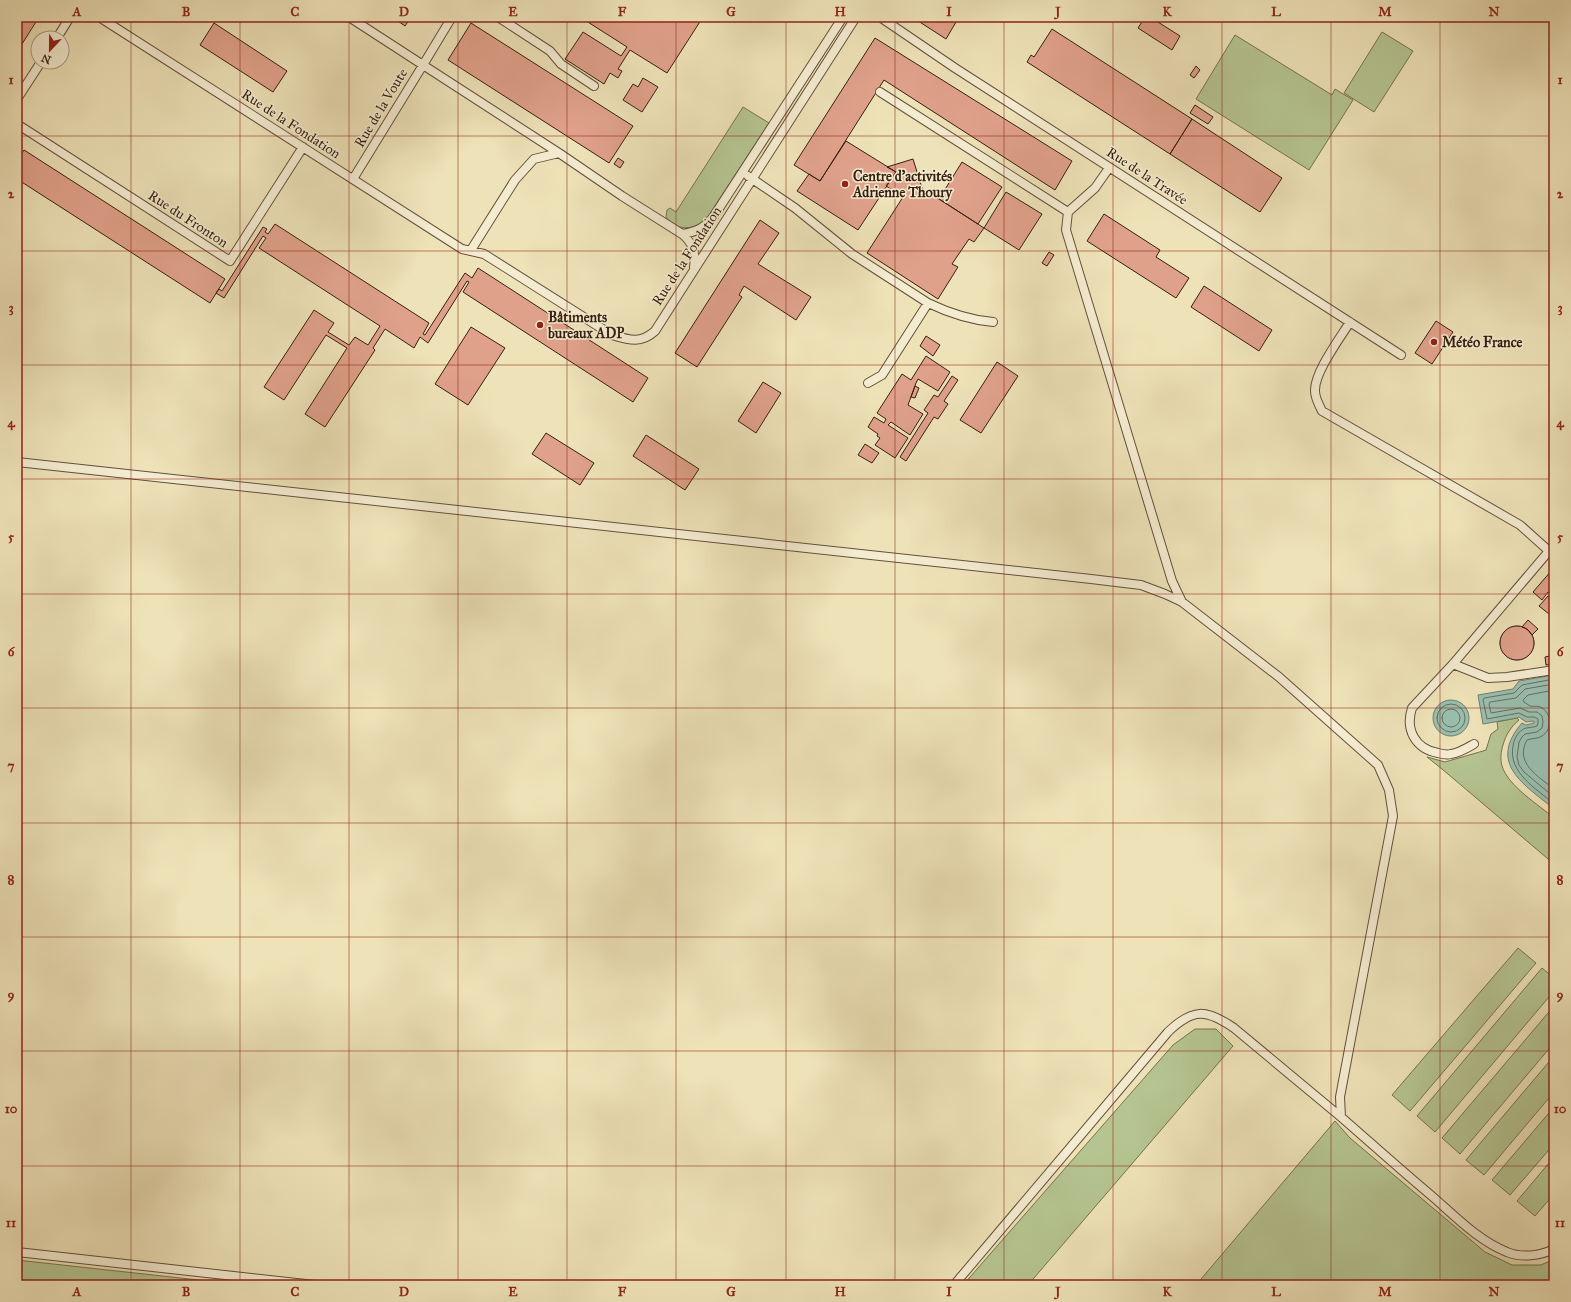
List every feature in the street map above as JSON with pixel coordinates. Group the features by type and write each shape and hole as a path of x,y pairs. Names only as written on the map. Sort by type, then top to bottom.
{"lane":[{"path":"62,30 70,17"},
{"name":"Rue de la Fondation","path":"99,17 462,249 484,254 612,335 632,341 648,337 655,331 856,17"},
{"name":"Rue de la Voute","path":"349,17 423,65 353,179"},
{"path":"423,65 452,17"},
{"path":"498,17 550,51 561,64 594,86"},
{"name":"Rue de la Fondation","path":"423,65 682,234 693,232 708,223 843,17"},
{"name":"Rue de la Travée","path":"880,17 1108,168 1401,355"},
{"path":"17,99 36,70"},
{"path":"880,92 1068,212"},
{"name":"Rue du Fronton","path":"17,124 230,261 303,147"},
{"path":"471,250 515,180 534,159 559,153"},
{"path":"1108,168 1096,188 1068,212 1066,230 1172,581 1182,602"},
{"path":"742,172 795,208 852,254 928,303 942,310 975,320 993,322"},
{"path":"682,234 692,244 694,250 695,260 693,270"},
{"path":"868,383 882,375 928,303"},
{"path":"1350,322 1318,376 1315,390 1317,402 1322,411 1520,525 1552,550 1453,664 1412,708 1409,717 1410,727 1416,741 1424,748 1433,752 1449,755 1474,744"},
{"path":"17,462 1141,585 1182,602 1279,677 1378,765 1389,790 1392,816 1340,1097 1341,1117"},
{"path":"1453,664 1488,678 1507,677 1554,670"},
{"path":"954,1285 1168,1032 1184,1019 1200,1013 1209,1014 1224,1021 1234,1028 1341,1117 1463,1223 1492,1245 1507,1252 1524,1256 1547,1253 1554,1249"},
{"path":"17,1252 315,1285"}],"green space":[{"path":"1382,32 1413,51 1374,112 1344,93"},
{"path":"1235,35 1332,95 1335,89 1353,100 1309,170 1196,99"},
{"path":"743,107 769,123 705,221 695,226 684,228 674,225 666,217 667,210 670,208 676,212"},
{"path":"1517,718 1519,720 1509,731 1504,741 1501,755 1502,766 1505,773 1517,788 1554,818 1554,864 1427,757 1445,762 1486,750 1491,734 1498,729 1497,722"},
{"path":"1518,948 1536,963 1410,1111 1392,1095"},
{"path":"1542,968 1554,978 1554,991 1435,1132 1417,1116"},
{"path":"1554,1006 1554,1043 1460,1154 1442,1138"},
{"path":"1195,1029 1216,1029 1233,1046 1028,1285 963,1285 1173,1045"},
{"path":"1554,1056 1554,1092 1484,1175 1466,1160"},
{"path":"1554,1107 1554,1144 1510,1195 1492,1180"},
{"path":"1335,1121 1350,1138 1485,1252 1512,1265 1541,1265 1554,1259 1554,1285 1196,1285"},
{"path":"1554,1157 1554,1194 1535,1216 1517,1201"},
{"path":"17,1260 244,1285 17,1285"}],"water":[{"path":"1517,626 1529,631 1534,643 1529,655 1517,660 1505,655 1500,643 1505,631"},
{"path":"1554,675 1554,809 1521,782 1509,762 1508,750 1512,737 1522,723 1526,725 1534,723 1534,721 1526,722 1519,717 1483,724 1478,695 1513,689 1519,681"},
{"path":"1455,700 1464,705 1468,711 1468,725 1464,731 1455,736 1447,736 1438,731 1434,725 1433,714 1438,705 1444,701"}],"building":[{"path":"17,17 39,17 30,30 17,52"},
{"path":"396,17 411,17 405,26 395,19"},
{"path":"580,17 703,17 667,73 630,50 618,69 622,71 618,78 610,73 604,84 565,59 583,32 621,56 627,47"},
{"path":"912,17 959,17 946,39"},
{"path":"1145,17 1150,17 1180,36 1172,50 1138,28"},
{"path":"214,23 287,71 273,92 200,45"},
{"path":"471,23 633,126 609,163 448,60"},
{"path":"1052,29 1192,119 1170,154 1027,62 1031,55 1034,57"},
{"path":"875,38 1072,161 1055,190 884,80 820,181 794,165"},
{"path":"1196,66 1200,70 1194,78 1190,75"},
{"path":"643,78 658,87 642,112 623,100 633,84 638,87"},
{"path":"1195,105 1213,117 1208,124 1190,113"},
{"path":"1192,119 1282,178 1260,212 1170,154"},
{"name":"Centre d'activités Adrienne Thoury","path":"846,141 896,172 858,230 797,191 809,174 820,181"},
{"path":"24,150 225,279 210,303 17,179 17,160"},
{"path":"618,158 624,162 620,168 614,164"},
{"path":"913,159 922,188 984,228 974,242 969,239 952,264 958,267 938,299 867,253 903,197 886,186 896,172 887,167"},
{"path":"962,162 1002,187 978,224 939,199"},
{"path":"1006,192 1042,214 1019,250 984,228"},
{"path":"1104,214 1160,250 1156,257 1189,278 1176,298 1087,241"},
{"path":"760,220 779,233 758,264 811,297 796,320 744,286 739,295 742,297 697,367 675,353"},
{"name":"Bâtiments bureaux ADP","path":"275,224 429,323 423,334 425,335 465,273 472,278 478,268 648,378 633,402 463,292 469,282 467,281 428,343 420,337 414,348 385,329 373,348 375,350 325,427 305,414 347,348 326,335 284,400 264,387 314,310 334,323 328,332 349,345 355,337 368,345 380,326 259,248 266,238 263,236 224,298 216,293 219,289 222,291 263,227 267,229 265,232 268,234"},
{"path":"1049,252 1054,255 1047,266 1042,263"},
{"path":"1204,286 1272,330 1259,351 1191,307"},
{"name":"Météo France","path":"1436,321 1453,332 1432,364 1415,353"},
{"path":"471,327 505,348 468,405 435,384"},
{"path":"926,336 940,345 933,356 920,346"},
{"path":"926,356 950,372 938,391 918,379 908,405 923,414 910,435 891,422 888,425 908,438 895,458 875,445 880,438 877,436 878,434 868,427 874,417 884,423 886,419 877,413 902,374 911,380"},
{"path":"997,362 1018,376 981,433 960,420"},
{"path":"952,376 958,380 944,401 948,404 938,419 934,417 906,461 900,457 928,413 924,410 934,395 938,397"},
{"path":"763,382 781,393 756,433 738,421"},
{"path":"915,386 919,388 915,398 911,397"},
{"path":"546,433 594,463 580,485 532,454"},
{"path":"646,435 699,469 685,490 633,456"},
{"path":"865,444 879,453 872,463 858,455"},
{"path":"1552,570 1554,571 1554,596 1548,592 1542,600 1533,592"},
{"path":"1548,596 1554,601 1554,618 1539,606"},
{"path":"1528,620 1538,629 1532,635 1527,629 1522,627"},
{"path":"1517,626 1529,631 1534,643 1529,655 1517,660 1505,655 1500,643 1505,631"},
{"path":"1554,655 1554,664 1546,665 1545,657"}],"place":[{"name":"Centre d'activités Adrienne Thoury","path":"845,184"},
{"name":"Bâtiments bureaux ADP","path":"540,325"},
{"name":"Météo France","path":"1434,342"}]}
